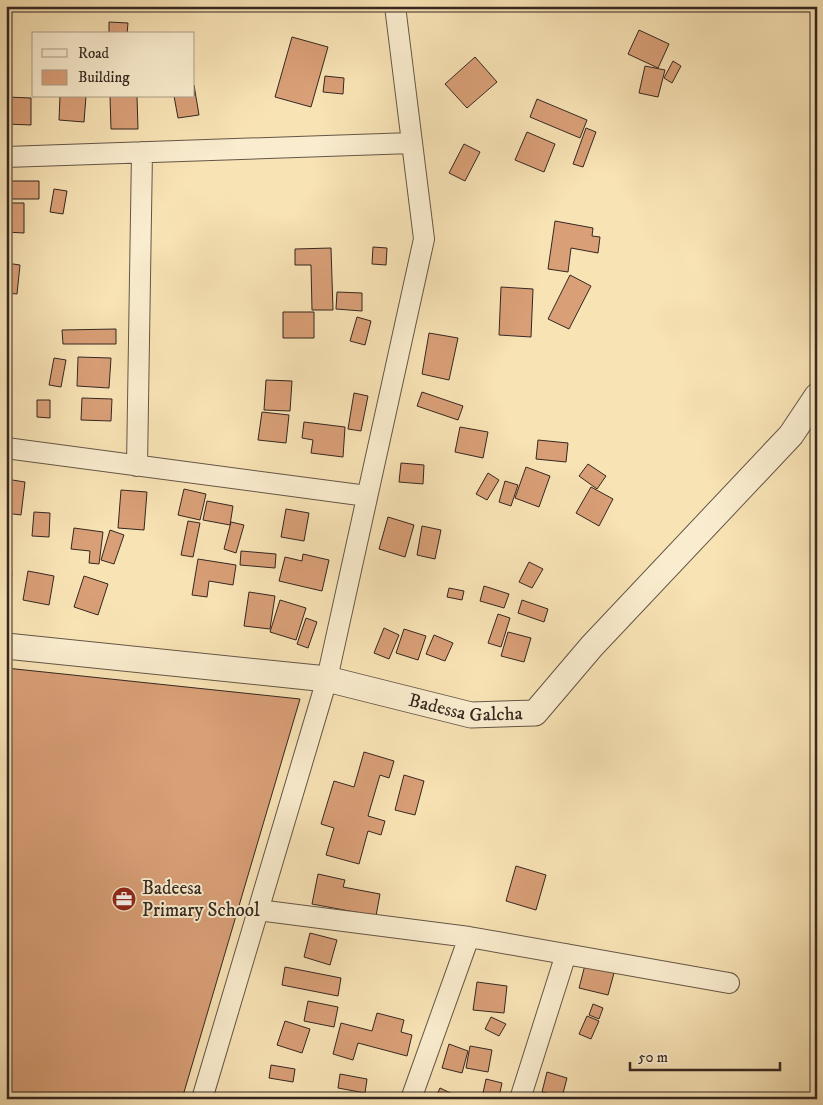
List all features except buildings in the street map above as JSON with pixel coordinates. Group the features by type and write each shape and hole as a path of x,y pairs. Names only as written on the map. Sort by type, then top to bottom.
{"street":[{"path":"202,1099 326,679 424,239 395,6"},
{"path":"6,157 412,143"},
{"path":"137,466 142,152"},
{"name":"Badessa Galcha","path":"6,646 326,679 471,715 535,713 592,646 791,434 817,396"},
{"path":"6,448 367,496"},
{"path":"258,910 469,937 729,983"},
{"path":"411,1099 469,937"},
{"path":"520,1099 566,954"}],"place":[{"name":"Badeesa Primary School","path":"124,899"}]}
